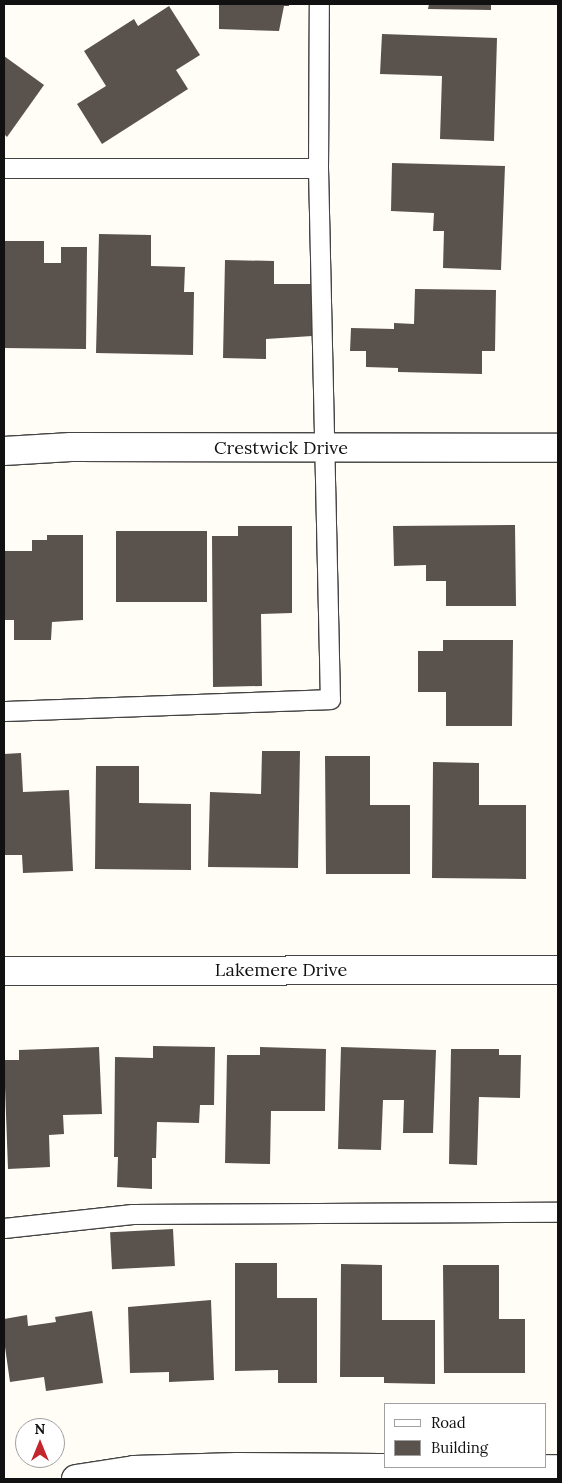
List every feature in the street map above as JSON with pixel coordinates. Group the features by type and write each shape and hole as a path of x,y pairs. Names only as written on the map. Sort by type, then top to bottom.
{"street":[{"name":"Crestwick Drive","path":"4,450 71,447 558,448"},
{"name":"Lakemere Drive","path":"4,971 558,970"},
{"path":"76,1479 134,1470 237,1467 384,1468"},
{"path":"398,1468 558,1469"}],"lane":[{"path":"4,712 330,699 318,168 319,4"},
{"path":"4,168 318,168"},
{"path":"4,1228 132,1214 558,1212"}],"building":[{"path":"219,4 289,4 289,6 284,6 279,31 219,29"},
{"path":"429,4 491,4 491,10 428,9"},
{"path":"169,6 200,55 176,70 188,89 102,144 77,104 106,86 84,51 134,19 138,26"},
{"path":"382,34 497,38 494,141 440,139 442,76 380,74"},
{"path":"4,56 44,85 7,137 4,134"},
{"path":"392,163 505,166 501,270 443,268 444,231 433,231 434,213 391,211"},
{"path":"99,234 151,235 151,266 185,267 184,292 194,292 193,355 96,353"},
{"path":"4,241 44,241 44,263 61,263 61,247 87,247 86,349 4,348"},
{"path":"225,260 274,261 274,284 313,284 312,336 266,339 266,359 223,358"},
{"path":"415,289 496,290 495,351 482,351 482,374 398,372 398,368 366,367 366,351 350,351 351,328 394,329 394,323 414,324"},
{"path":"515,525 516,606 446,606 446,581 426,581 426,565 394,566 393,526"},
{"path":"238,526 292,526 292,613 261,614 262,686 213,687 212,536 238,536"},
{"path":"116,531 207,531 207,602 116,602"},
{"path":"47,535 83,535 83,620 52,622 51,640 14,640 14,620 4,620 4,551 32,551 32,540 47,540"},
{"path":"443,640 513,640 512,726 446,726 446,692 418,692 418,651 443,651"},
{"path":"262,751 300,751 298,868 208,867 210,792 261,794"},
{"path":"21,753 23,792 69,790 73,871 23,873 22,855 4,855 4,754"},
{"path":"325,756 370,756 370,805 410,805 410,874 326,874"},
{"path":"433,762 479,763 479,805 526,805 526,879 432,878"},
{"path":"96,766 139,766 139,803 191,804 191,870 95,869"},
{"path":"153,1046 215,1047 214,1105 200,1105 199,1123 157,1122 156,1158 152,1158 152,1189 117,1187 118,1157 114,1157 115,1057 153,1058"},
{"path":"99,1047 102,1114 63,1115 64,1134 49,1135 50,1167 8,1169 4,1060 19,1060 19,1050"},
{"path":"260,1047 326,1049 325,1111 271,1111 270,1164 225,1163 227,1055 260,1055"},
{"path":"341,1047 436,1050 433,1133 403,1133 404,1100 383,1100 381,1150 338,1149"},
{"path":"451,1049 499,1049 499,1055 521,1055 520,1098 479,1097 477,1165 449,1164"},
{"path":"173,1229 175,1266 112,1269 110,1232"},
{"path":"235,1263 277,1263 277,1298 317,1298 317,1383 278,1383 278,1370 235,1371"},
{"path":"341,1264 382,1265 382,1320 435,1320 435,1384 384,1383 384,1377 340,1377"},
{"path":"443,1265 499,1265 499,1319 525,1319 525,1373 444,1373"},
{"path":"211,1300 214,1380 169,1382 169,1372 130,1373 128,1307"},
{"path":"92,1311 103,1383 46,1391 44,1377 10,1382 4,1340 4,1319 27,1315 28,1326 56,1322 55,1317"}]}
